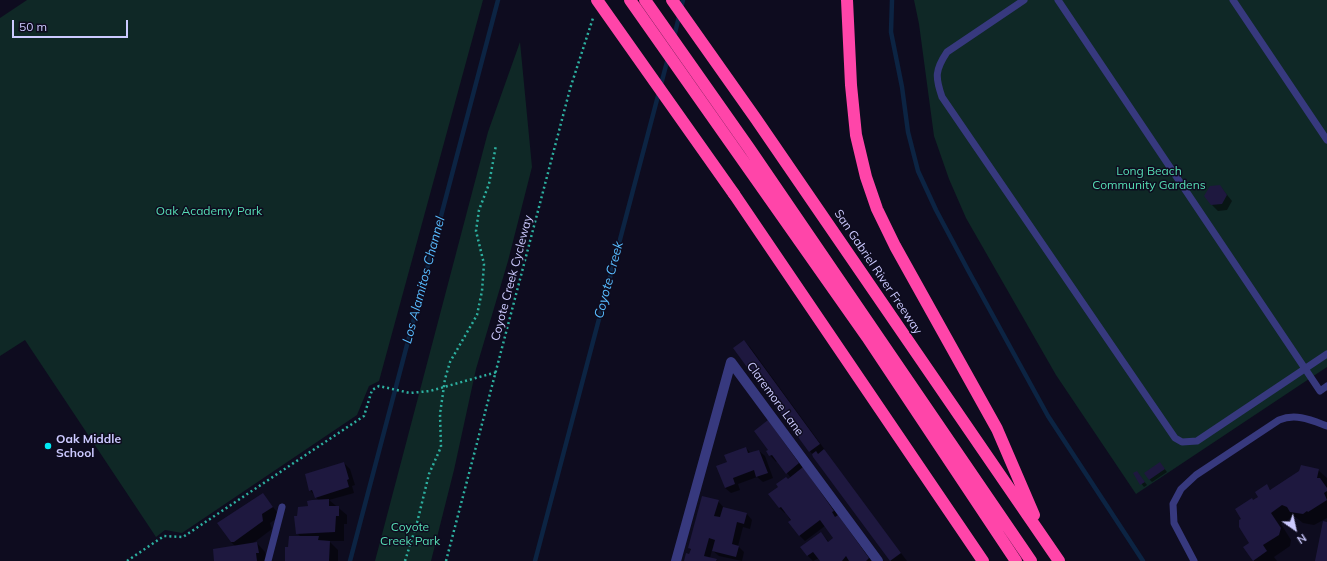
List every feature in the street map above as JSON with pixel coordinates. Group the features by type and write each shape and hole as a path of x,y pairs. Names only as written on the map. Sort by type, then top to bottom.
{"highway":[{"path":"597,0 734,194 983,561"},
{"path":"630,0 867,337 1016,561"},
{"path":"645,0 749,148 1031,561"},
{"name":"San Gabriel River Freeway","path":"672,0 756,119 1058,561"},
{"path":"847,0 856,135 866,176 877,209 996,429 1045,541"}],"street":[{"name":"Claremore Lane","path":"676,561 731,362 878,561"}],"lane":[{"path":"1024,0 947,52 939,64 936,80 942,97 1175,438 1182,442 1197,441 1327,354"},
{"path":"1058,0 1320,391 1327,386"},
{"path":"1233,0 1327,140"},
{"path":"1194,561 1179,536 1174,523 1172,511 1176,497 1185,485 1196,475 1279,420 1298,416 1327,426"},
{"path":"268,561 282,508"}],"path":[{"name":"Coyote Creek Cycleway","path":"446,561 570,89 594,15"},
{"path":"405,561 417,523 429,474 441,447 440,414 450,362 477,315 482,291 484,264 476,231 479,210 489,184 496,145"},
{"path":"127,561 164,536 183,537 364,416 372,390 379,386 410,393 444,388 496,372"}],"green space":[{"name":"Oak Academy Park","path":"27,0 483,0 379,381 369,386 357,415 182,533 165,530 156,537 25,340 0,356 0,18"},
{"name":"Long Beach Community Gardens","path":"914,0 1327,0 1327,367 1136,494 1056,375 966,218 949,179 934,136 919,24"},
{"name":"Coyote Creek Park","path":"520,42 532,167 508,261 476,369 454,470 431,561 375,561 488,132"}],"building":[{"path":"1220,185 1227,195 1222,204 1211,205 1204,196 1210,186"},
{"path":"744,340 820,444 809,452 733,348"},
{"path":"768,420 799,463 786,474 772,455 769,456 766,451 768,450 754,431"},
{"path":"746,447 748,453 759,450 768,473 756,477 754,470 733,478 735,484 725,488 716,466 727,462 724,455"},
{"path":"824,449 901,553 890,561 813,457 812,454 816,451 818,454"},
{"path":"344,462 349,479 347,480 349,487 315,498 312,490 309,491 305,474"},
{"path":"1160,462 1165,469 1149,480 1144,473"},
{"path":"1301,465 1319,469 1317,478 1320,478 1327,488 1327,491 1324,493 1327,500 1303,514 1290,512 1287,507 1282,505 1271,513 1281,528 1279,535 1263,545 1267,551 1253,561 1243,547 1249,543 1239,527 1239,520 1241,519 1235,509 1252,498 1253,500 1258,497 1255,492 1267,484 1270,490 1299,471"},
{"path":"803,467 834,511 832,512 835,517 838,515 869,558 866,561 849,561 846,556 842,561 820,561 813,552 807,556 800,547 821,532 828,542 833,538 820,520 799,536 788,522 791,520 768,494 778,487 776,484 786,477 788,479"},
{"path":"1137,471 1145,482 1140,485 1133,473"},
{"path":"263,493 273,507 262,514 263,521 234,542 231,542 217,523"},
{"path":"702,496 719,500 714,516 720,517 723,507 747,513 744,524 737,522 732,544 739,546 736,557 712,551 715,540 709,538 704,556 717,559 716,561 684,561 686,553 689,554 691,549 688,548"},
{"path":"329,499 329,506 339,506 339,516 336,516 335,532 296,534 294,516 297,516 298,507 308,506 307,501"},
{"path":"1323,521 1327,522 1327,561 1315,561"},
{"path":"289,536 319,536 318,540 330,541 329,561 285,561 285,547 288,547"},
{"path":"257,542 259,553 256,553 257,561 214,561 213,549"}],"waterway":[{"name":"Los Alamitos Channel","path":"350,561 498,0"},
{"name":"Coyote Creek","path":"674,37 683,0"},
{"path":"892,0 891,32 902,87 908,132 918,171 936,210 1048,416 1143,561"},
{"name":"Coyote Creek","path":"535,561 668,58"}],"place":[{"name":"Oak Middle School","path":"48,446"}]}
